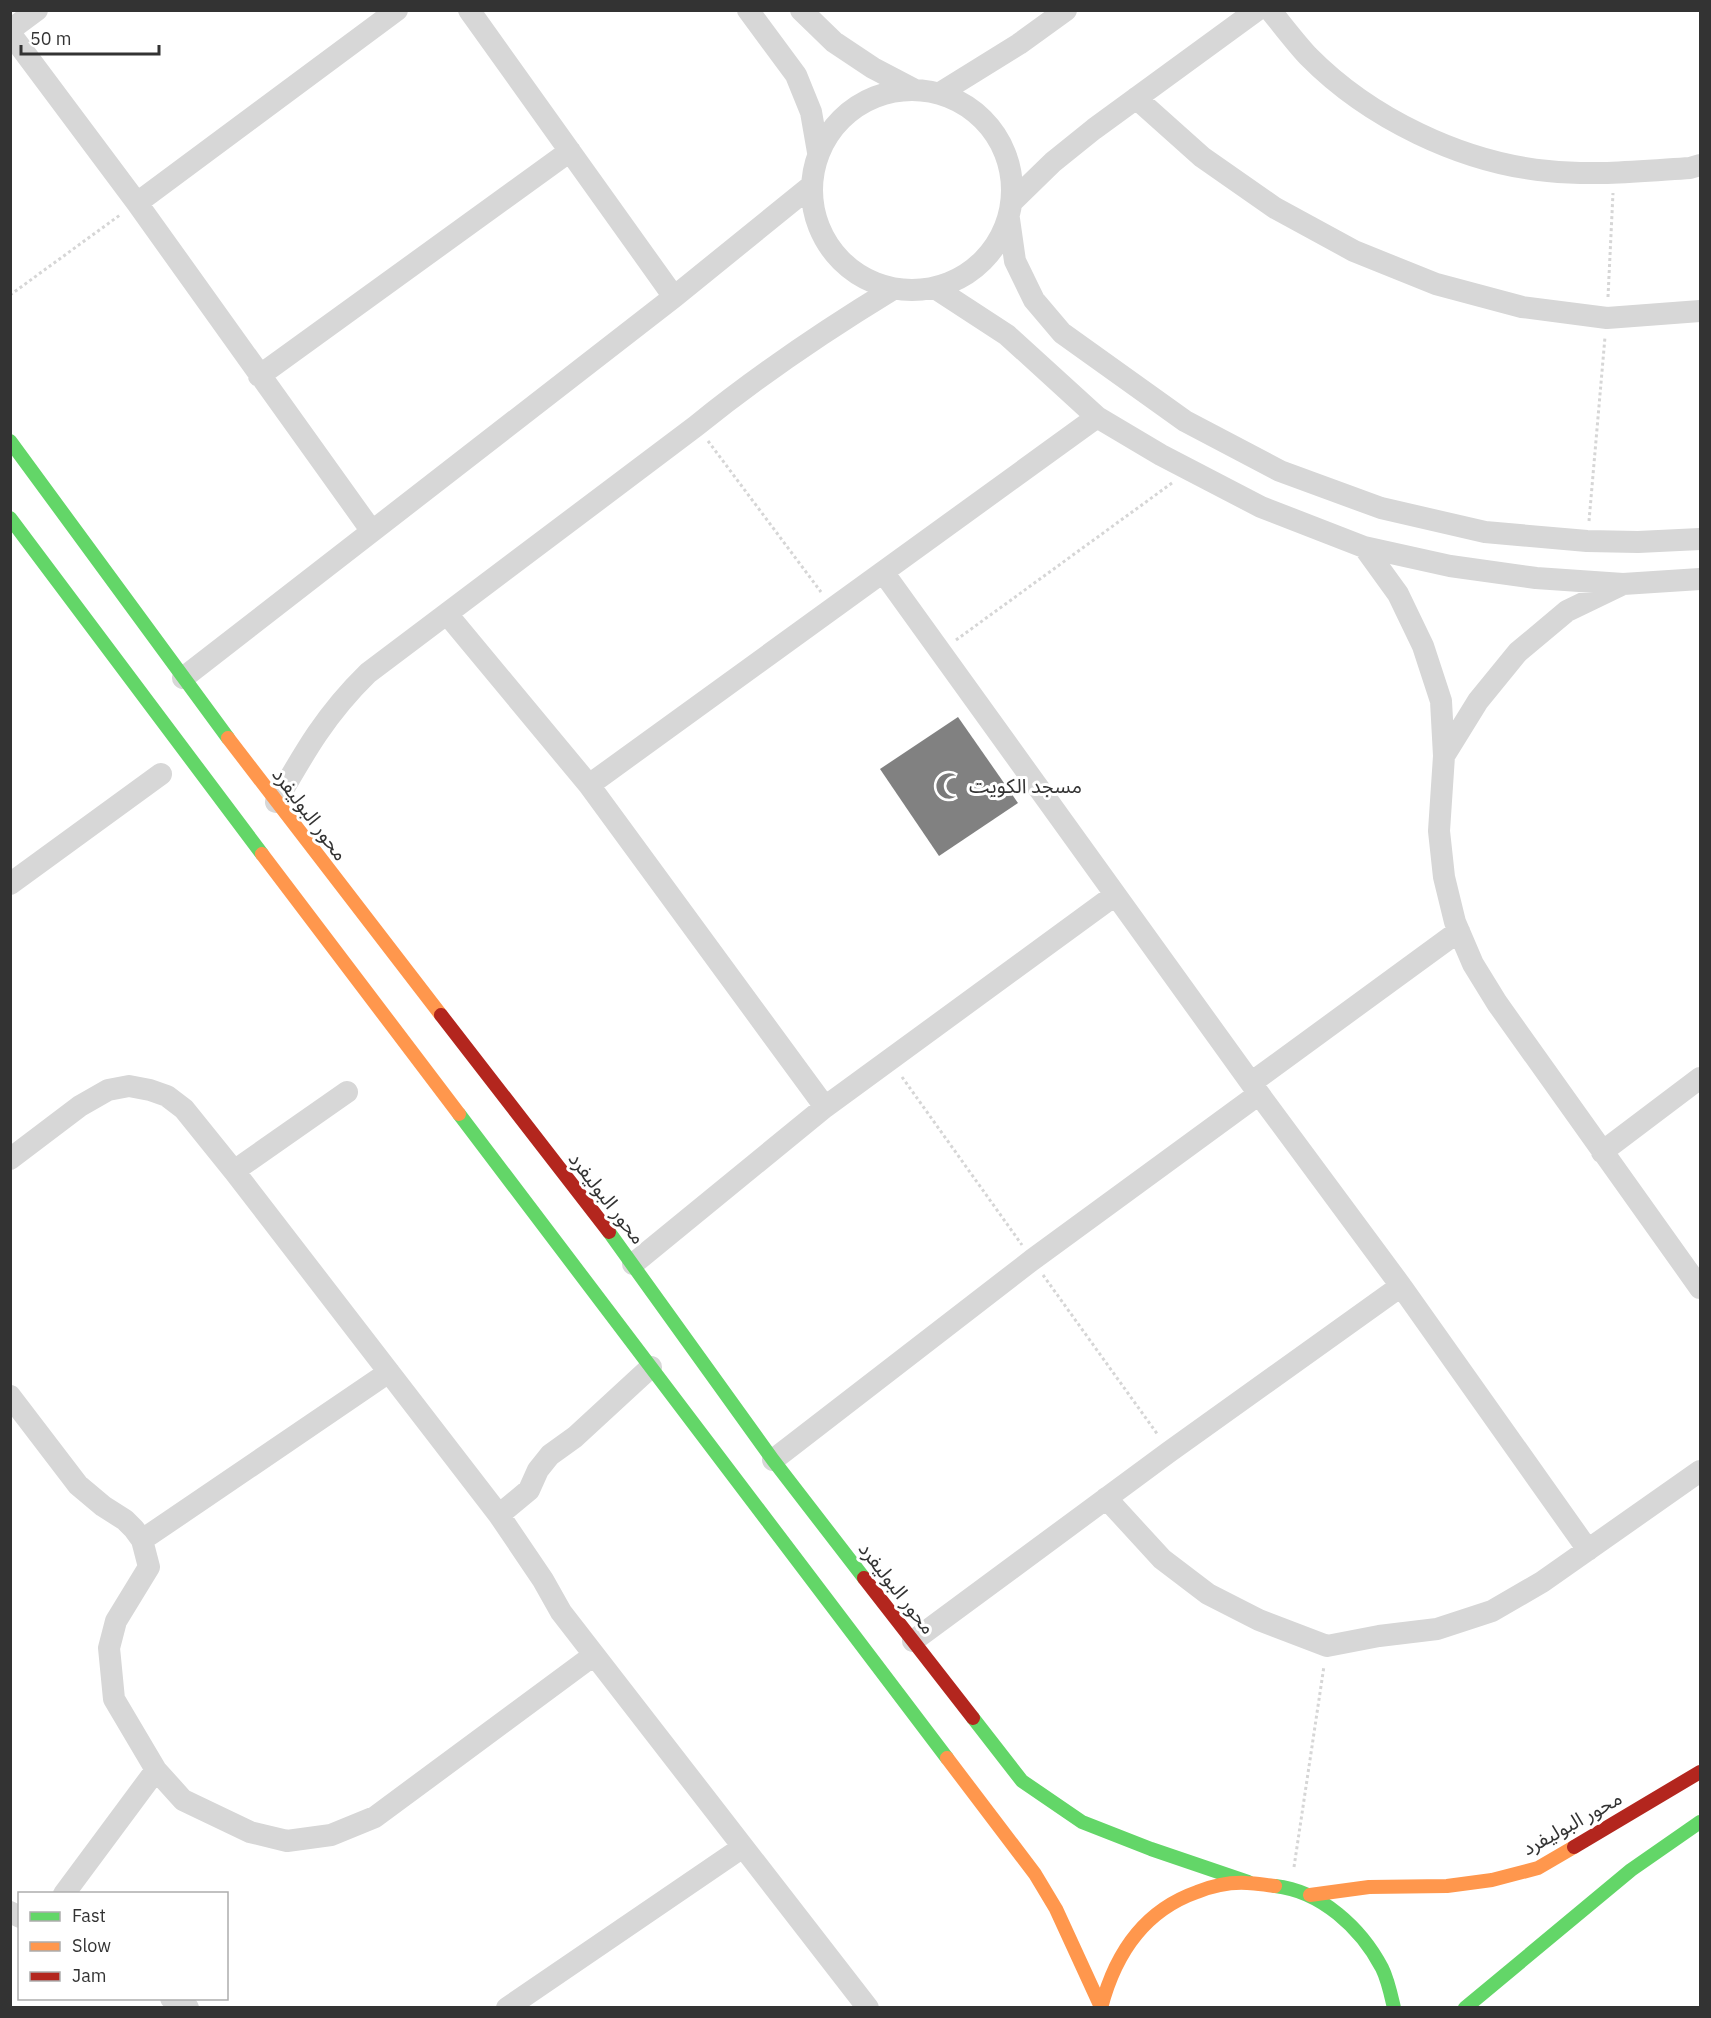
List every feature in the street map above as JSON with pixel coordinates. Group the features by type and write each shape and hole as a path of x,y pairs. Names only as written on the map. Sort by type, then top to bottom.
{"street":[{"path":"37,10 10,32 371,530"},
{"path":"136,203 397,10"},
{"path":"469,10 674,297"},
{"path":"748,10 796,75 811,112 818,153"},
{"path":"801,10 834,42 873,68 915,90"},
{"path":"940,93 1019,44 1066,10"},
{"path":"1257,10 1053,162 1011,210 998,243 981,263 960,279 935,288 914,291 893,289 866,279 842,263 825,240 814,214 811,186 818,153 836,125 847,113 868,100 891,92 915,90 940,93 966,105 987,123 1003,146 1012,173 1011,210 1015,261 1034,300 1062,333 1185,421 1280,471 1380,508 1485,532 1587,541 1638,542 1701,539"},
{"path":"1270,10 1309,57 1360,100 1418,134 1481,158 1547,171 1614,173 1690,168 1701,165"},
{"path":"1136,98 1203,157 1275,208 1354,251 1436,284 1522,307 1607,318 1701,311"},
{"path":"259,376 570,151"},
{"path":"183,678 674,297 811,186"},
{"path":"935,288 1007,335 1097,417 1261,507 1364,547 1461,567 1536,578 1623,584 1701,579"},
{"path":"276,802 308,745 326,719 368,673 747,385 893,289"},
{"path":"590,785 1097,417"},
{"name":"محور البوليفرد","path":"10,441 276,802 633,1264 773,1460 1022,1781 1082,1822 1151,1849 1248,1882"},
{"path":"10,518 1035,1874 1056,1909 1101,2007"},
{"path":"1364,547 1398,594 1424,646 1441,701 1444,756 1440,831 1444,877 1459,931 1473,964 1497,1004 1701,1288"},
{"path":"883,572 1255,1088 1401,1286 1588,1550"},
{"path":"1444,756 1478,701 1518,652 1567,611 1623,584"},
{"path":"447,614 590,785 825,1107"},
{"path":"10,884 161,774"},
{"path":"633,1264 825,1107 1116,895"},
{"path":"773,1460 1459,931"},
{"path":"1602,1152 1701,1078"},
{"path":"10,1159 80,1106 108,1090 129,1086 150,1090 167,1096 184,1109 234,1170 499,1515 543,1580 561,1612 868,2007"},
{"path":"234,1170 347,1092"},
{"path":"913,1641 1106,1498 1401,1286"},
{"path":"499,1515 529,1490 538,1470 550,1455 575,1437 651,1367"},
{"path":"142,1540 389,1372"},
{"path":"10,1396 78,1485 103,1506 125,1520 142,1540 149,1568 116,1621 109,1648 114,1699 156,1770 183,1800 250,1832 287,1841 331,1835 375,1817 594,1655"},
{"path":"1106,1498 1162,1558 1208,1594 1259,1620 1327,1646 1379,1636 1437,1629 1492,1611 1542,1582 1701,1471"},
{"path":"65,1892 156,1770"},
{"name":"محور البوليفرد","path":"1310,1895 1369,1887 1447,1886 1492,1880 1538,1868 1701,1772"},
{"path":"1465,2007 1631,1870 1701,1822"},
{"path":"507,2007 743,1847"},
{"path":"1101,2007 1106,1987 1118,1958 1136,1932 1151,1917 1186,1894 1227,1883 1248,1882 1269,1883 1310,1895 1345,1918 1360,1933 1382,1968 1394,2007"}],"path":[{"path":"1587,541 1607,318 1614,173"},
{"path":"10,296 136,203"},
{"path":"696,426 833,609"},
{"path":"940,652 1190,470"},
{"path":"1290,1888 1327,1646"}],"building":[{"name":"مسجد الكويت","path":"958,717 1018,803 939,856 880,769"}],"traffic: fast":[{"path":"10,441 228,738"},
{"path":"10,518 262,854"},
{"path":"459,1114 947,1758"},
{"path":"609,1232 773,1460 864,1578"},
{"path":"973,1718 1022,1781 1082,1822 1151,1849 1248,1882"},
{"path":"1465,2008 1631,1870 1700,1822"},
{"path":"1275,1886 1308,1895 1338,1914 1351,1926 1363,1939 1382,1968 1394,2008"}],"traffic: slow":[{"path":"228,738 441,1015"},
{"path":"262,854 459,1114"},
{"path":"947,1758 1035,1874 1056,1909 1101,2007"},
{"path":"1310,1895 1369,1887 1447,1886 1492,1880 1538,1868 1574,1847"},
{"path":"1101,2008 1114,1970 1123,1953 1134,1937 1161,1911 1178,1900 1221,1885 1254,1883 1275,1886"}],"traffic: jam":[{"path":"441,1015 609,1232"},
{"path":"864,1578 973,1718"},
{"path":"1574,1847 1700,1772"}],"place":[{"name":"مسجد الكويت","path":"949,786"}]}
